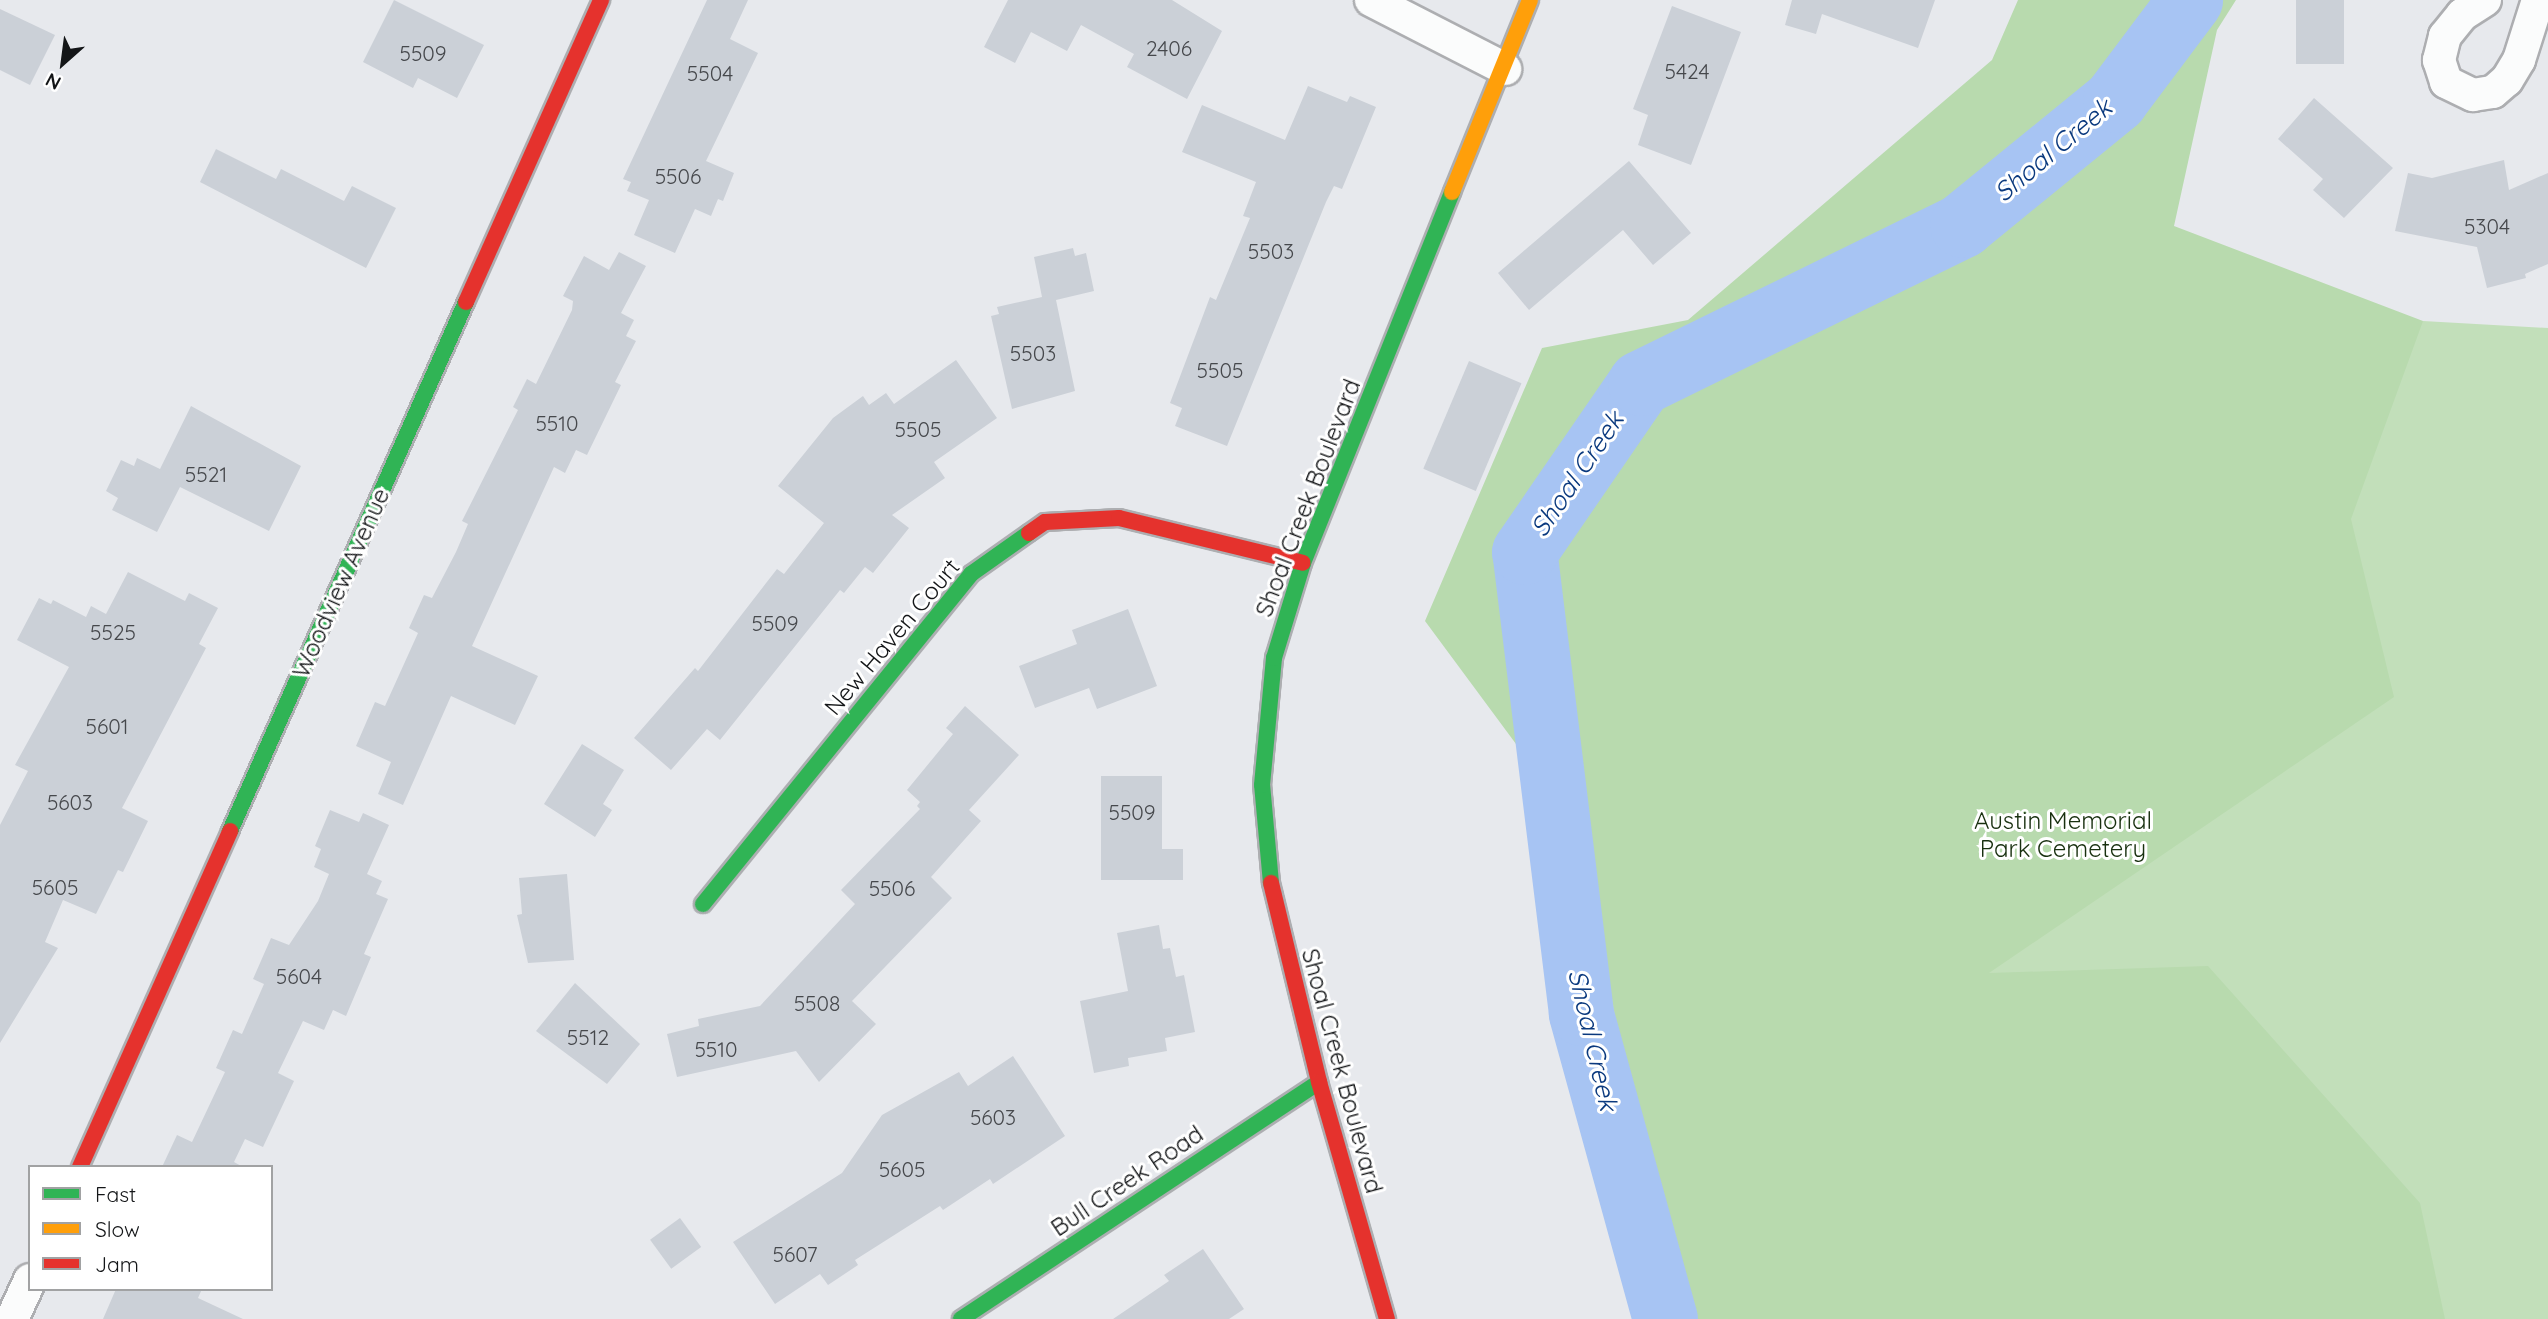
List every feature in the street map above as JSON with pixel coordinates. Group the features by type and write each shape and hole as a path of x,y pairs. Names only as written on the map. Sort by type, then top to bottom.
{"street":[{"name":"Woodview Avenue","path":"81,1165 601,0"},
{"path":"1371,0 1505,69"},
{"name":"Shoal Creek Boulevard","path":"1387,1319 1319,1082 1273,899 1262,785 1274,658 1303,563 1505,69 1530,0"},
{"path":"2485,0 2462,15 2445,36 2439,60 2446,82 2473,96 2493,92 2507,80 2519,60 2538,0"},
{"name":"New Haven Court","path":"703,904 971,574 1045,522 1119,518 1303,563"},
{"name":"Bull Creek Road","path":"961,1319 1319,1082"},
{"path":"12,1319 28,1284"}],"green space":[{"name":"Austin Memorial Park Cemetery","path":"2018,0 2236,0 2217,30 2174,226 2423,321 2351,519 2394,697 1989,973 2208,966 2420,1203 2445,1319 1670,1319 1582,833 1425,621 1542,348 1688,320 1992,60"},
{"name":"Austin Memorial Park Cemetery","path":"2423,321 2548,328 2548,1319 1649,1319 1581,1013 1524,552"}],"building":[{"path":"394,0 484,45 457,98 418,78 413,88 363,62"},
{"path":"707,0 748,0 730,39 758,53 706,161 734,173 723,201 718,199 711,216 695,209 675,253 634,235 649,200 627,191 631,182 623,179"},
{"path":"1008,0 1172,0 1222,31 1187,99 1127,67 1134,54 1081,25 1067,51 1031,32 1015,63 984,47"},
{"path":"1792,0 1935,0 1918,48 1822,14 1816,34 1785,25"},
{"path":"2296,0 2344,0 2344,64 2296,64"},
{"path":"1672,6 1741,32 1691,165 1638,145 1648,115 1633,109"},
{"path":"0,9 55,35 30,85 0,70"},
{"path":"1308,86 1347,102 1350,96 1376,107 1342,189 1334,186 1326,202 1227,446 1175,426 1182,408 1170,403 1210,297 1216,300 1250,218 1243,216 1256,182 1182,152 1202,105 1285,140"},
{"path":"2314,98 2393,168 2344,218 2313,190 2323,179 2278,139"},
{"path":"216,149 276,179 281,169 344,201 352,186 396,208 366,268 200,182"},
{"path":"2504,160 2509,190 2548,173 2548,264 2525,274 2526,278 2487,288 2477,247 2395,231 2408,173 2432,178"},
{"path":"1629,161 1691,233 1653,265 1623,230 1529,310 1498,273"},
{"path":"1073,248 1075,256 1086,253 1094,291 1056,300 1075,391 1012,409 991,316 999,314 997,307 1042,297 1034,257"},
{"path":"619,252 646,266 621,313 634,320 626,336 636,341 615,382 621,385 587,455 576,450 565,473 554,467 472,646 538,676 515,725 451,696 403,805 378,794 391,762 356,746 375,702 385,706 418,633 409,628 424,595 432,598 456,552 468,524 462,521 518,410 513,407 527,379 536,384 572,310 573,301 563,296 584,256 609,270"},
{"path":"956,360 997,418 934,462 945,478 892,515 909,528 873,573 865,567 844,593 840,590 720,740 707,729 671,770 634,738 695,668 698,671 777,569 784,574 824,523 778,486 833,418 863,396 869,405 886,393 894,404"},
{"path":"1469,361 1521,383 1476,491 1423,469"},
{"path":"191,406 301,466 269,531 180,487 157,532 112,510 118,498 106,491 121,460 134,466 137,458 160,469"},
{"path":"128,572 185,601 189,593 218,608 199,644 206,648 122,808 148,821 123,872 118,870 96,914 63,900 45,942 58,948 0,1043 0,825 28,771 15,765 69,667 17,640 39,598 51,604 53,600 86,617 91,606 106,614"},
{"path":"1128,609 1157,686 1097,709 1089,688 1035,708 1019,666 1077,644 1072,630"},
{"path":"965,706 1019,755 969,810 981,821 931,877 952,898 852,1001 876,1024 819,1082 796,1051 677,1077 667,1034 699,1026 698,1019 760,1006 855,904 841,890 920,809 917,806 920,802 907,790 953,734 946,728"},
{"path":"582,744 624,770 603,804 612,810 595,837 544,804"},
{"path":"1101,776 1162,776 1162,849 1183,849 1183,880 1101,880"},
{"path":"330,810 359,822 363,813 389,825 367,874 382,881 376,894 388,899 364,954 371,957 346,1016 333,1010 324,1030 303,1021 278,1073 294,1081 263,1147 245,1139 234,1162 239,1165 163,1165 177,1135 192,1142 225,1072 216,1068 233,1030 242,1034 264,984 253,979 271,938 289,945 318,901 329,874 314,867 321,849 315,846"},
{"path":"567,874 574,960 528,963 517,915 522,914 519,878"},
{"path":"1159,925 1163,949 1170,948 1176,977 1184,975 1195,1032 1165,1038 1167,1051 1128,1058 1129,1066 1094,1073 1080,1001 1128,991 1117,933"},
{"path":"575,983 640,1044 607,1084 536,1031"},
{"path":"1013,1056 1065,1136 993,1184 990,1179 943,1210 940,1206 855,1260 858,1265 828,1285 820,1274 775,1304 733,1242 842,1173 882,1115 959,1072 968,1086"},
{"path":"680,1218 701,1247 671,1269 650,1240"},
{"path":"1203,1249 1244,1309 1229,1319 1113,1319 1169,1281 1164,1275"},
{"path":"115,1291 201,1291 198,1298 243,1319 103,1319"}],"waterway":[{"name":"Shoal Creek","path":"1665,1319 1581,1013 1524,552 1640,383 1962,225 2115,100 2190,0"}],"traffic: fast":[{"path":"1271,883 1262,785 1274,658 1303,563 1452,192"},
{"path":"230,831 466,302"},
{"path":"703,904 971,574 1029,533"},
{"path":"961,1319 1319,1082"}],"traffic: slow":[{"path":"1452,192 1530,0"}],"traffic: jam":[{"path":"466,302 601,0"},
{"path":"1029,533 1045,522 1119,518 1303,563"},
{"path":"81,1165 230,831"},
{"path":"1271,883 1319,1082 1387,1319"}]}
